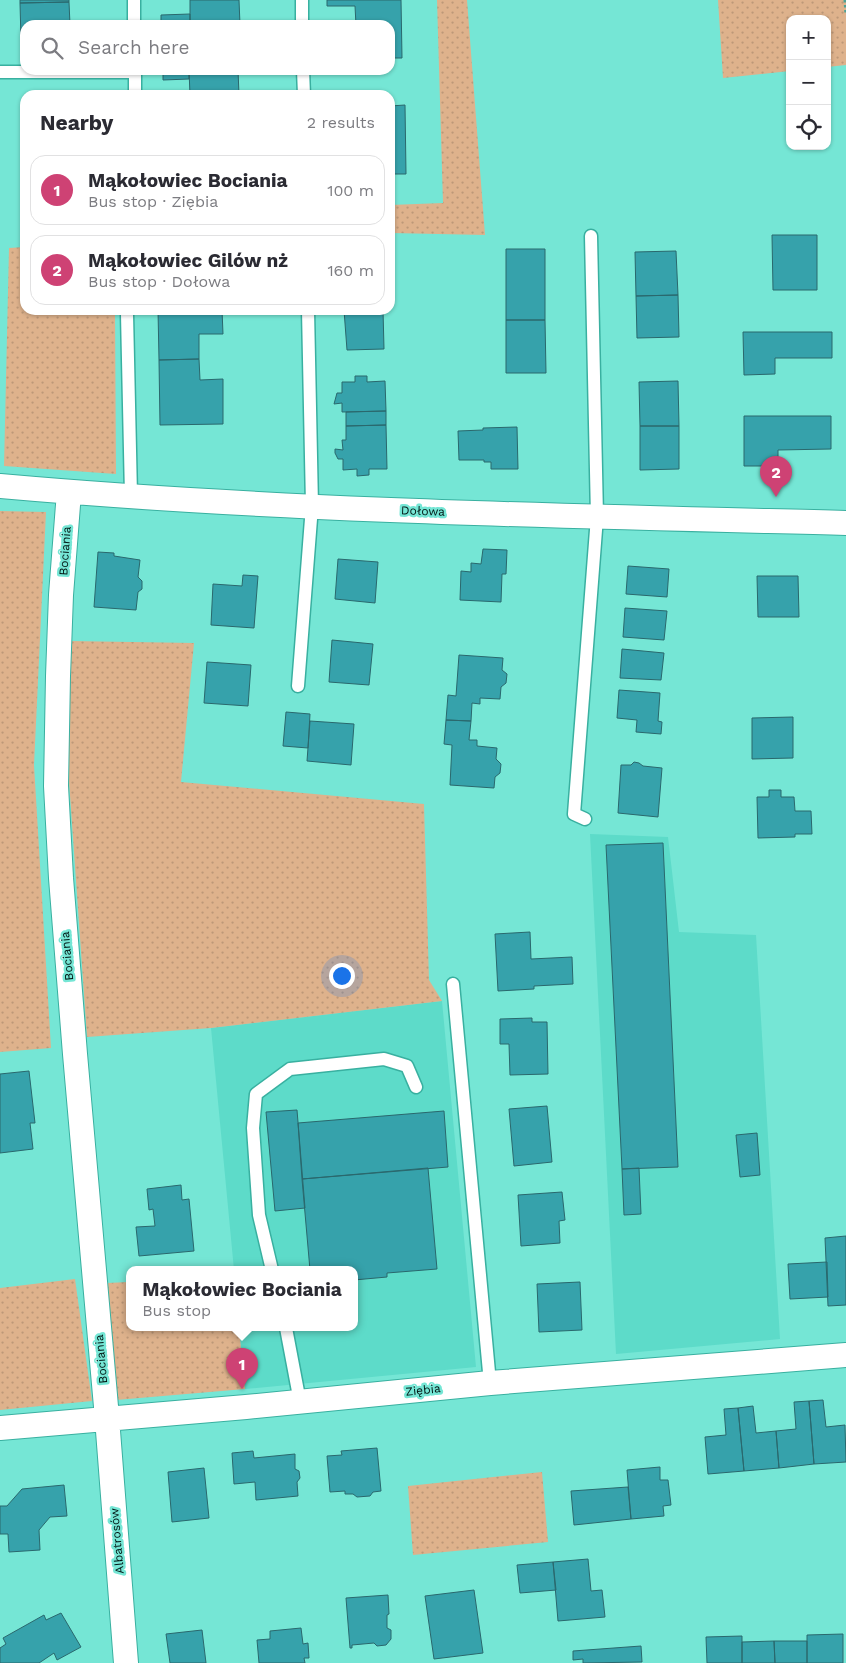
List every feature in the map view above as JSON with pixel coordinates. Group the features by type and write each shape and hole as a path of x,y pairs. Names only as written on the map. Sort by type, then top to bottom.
{"street":[{"name":"Dołowa","path":"0,486 131,496 312,506 597,518 846,524"},
{"name":"Bociania","path":"69,492 61,594 56,795 73,1035 107,1418"},
{"name":"Ziębia","path":"0,1428 300,1402 490,1383 846,1355"},
{"name":"Albatrosów","path":"107,1418 126,1663"}],"lane":[{"path":"134,0 134,20"},
{"path":"302,0 302,20"},
{"path":"0,72 20,72"},
{"path":"135,75 135,90"},
{"path":"303,75 304,90"},
{"path":"585,819 574,814 597,518 591,236"},
{"path":"127,315 131,496"},
{"path":"298,686 312,506 308,315"},
{"path":"453,984 490,1383"},
{"path":"271,1266 259,1215 253,1128 256,1094 290,1069 384,1060 407,1066 416,1087"},
{"path":"287,1331 300,1402"}],"path":[{"path":"845,0 846,15"}],"shaded area":[{"path":"437,0 467,0 485,235 395,233 395,205 443,203"},
{"path":"718,0 846,0 846,65 831,67 831,15 786,15 786,71 723,78"},
{"path":"20,247 20,315 115,315 116,474 4,466 9,248"},
{"path":"0,511 46,512 34,765 51,1048 0,1052"},
{"path":"70,641 194,643 181,782 424,804 429,980 442,1001 211,1028 87,1037 68,767"},
{"path":"590,834 668,837 679,932 756,935 780,1339 616,1354"},
{"path":"442,1001 476,1367 245,1389 239,1331 358,1331 358,1266 234,1266 211,1028"},
{"path":"75,1279 92,1401 0,1410 0,1288"},
{"path":"126,1282 126,1331 239,1331 245,1389 116,1400 107,1283"},
{"path":"542,1472 548,1542 413,1555 408,1486"}],"building":[{"path":"20,0 69,0 69,2 20,3"},
{"path":"190,0 239,0 240,20 190,20"},
{"path":"327,0 401,0 402,58 395,58 395,20 356,20 355,6 327,6"},
{"path":"69,2 70,20 20,20 20,3"},
{"path":"190,14 190,20 161,20 161,15"},
{"path":"163,75 189,75 189,79 163,80"},
{"path":"189,75 238,75 239,90 190,90"},
{"path":"405,105 406,174 395,174 395,106"},
{"path":"772,235 817,235 817,290 773,290"},
{"path":"506,249 545,249 545,320 506,320"},
{"path":"676,251 678,295 636,296 635,252"},
{"path":"678,295 679,337 637,338 636,296"},
{"path":"158,315 222,315 223,334 199,334 199,359 159,360"},
{"path":"344,315 383,315 384,349 347,350"},
{"path":"506,320 545,320 546,373 506,373"},
{"path":"743,332 832,332 832,358 775,358 775,374 744,375"},
{"path":"199,359 200,380 223,379 223,424 160,425 159,360"},
{"path":"355,376 367,376 367,382 385,381 386,411 342,412 342,403 334,404 337,393 342,393 342,382 355,382"},
{"path":"678,381 679,426 640,426 639,382"},
{"path":"386,411 386,425 346,426 346,412"},
{"path":"744,416 831,416 831,449 778,450 778,466 744,466"},
{"path":"386,425 387,469 369,469 369,475 357,476 357,469 343,470 343,459 338,459 335,449 343,450 342,440 346,440 346,426"},
{"path":"640,426 679,426 679,469 640,470"},
{"path":"517,427 518,469 491,469 491,462 484,462 484,460 459,460 458,431"},
{"path":"483,549 507,550 506,574 502,574 501,602 460,600 461,571 471,572 471,563 481,564"},
{"path":"98,552 114,553 114,556 140,560 138,577 142,581 142,589 138,592 136,610 94,607"},
{"path":"338,559 378,562 375,603 335,599"},
{"path":"628,566 669,569 667,597 626,594"},
{"path":"243,575 258,576 254,628 211,625 213,584 242,586"},
{"path":"757,576 798,576 799,617 758,617"},
{"path":"625,608 667,611 664,640 623,637"},
{"path":"332,640 373,644 369,685 329,682"},
{"path":"622,649 664,653 661,680 620,678"},
{"path":"459,655 503,658 502,670 507,674 506,683 501,687 500,699 480,698 480,704 472,703 471,721 446,720 448,695 456,696"},
{"path":"207,662 251,665 248,706 204,703"},
{"path":"619,690 660,693 658,721 662,722 661,734 636,732 637,720 617,718"},
{"path":"286,712 310,714 308,748 283,746"},
{"path":"793,717 793,758 752,759 752,718"},
{"path":"446,720 471,721 469,740 477,740 477,746 497,748 496,759 501,764 500,773 495,777 494,788 450,785 452,745 444,744"},
{"path":"310,721 354,724 351,765 307,761"},
{"path":"634,762 643,766 662,768 658,817 618,813 621,765 631,765"},
{"path":"769,790 781,790 781,797 794,797 795,811 811,811 812,834 795,834 795,837 758,838 757,797 769,797"},
{"path":"663,843 678,1167 622,1169 606,845"},
{"path":"530,932 531,959 572,957 573,984 534,986 534,989 498,991 495,934"},
{"path":"532,1018 532,1022 547,1022 548,1074 510,1075 509,1044 500,1044 500,1019"},
{"path":"29,1071 35,1123 30,1123 33,1149 0,1153 0,1074"},
{"path":"547,1106 552,1162 514,1166 509,1109"},
{"path":"297,1110 305,1208 275,1211 266,1112"},
{"path":"444,1111 448,1167 302,1179 298,1123"},
{"path":"757,1133 760,1175 740,1177 736,1135"},
{"path":"428,1168 437,1269 387,1273 387,1277 358,1280 358,1266 310,1266 302,1179"},
{"path":"639,1168 641,1214 624,1215 622,1169"},
{"path":"181,1185 182,1200 189,1199 194,1251 139,1256 136,1227 155,1226 153,1209 149,1210 147,1189"},
{"path":"562,1192 565,1220 559,1221 560,1243 521,1246 518,1195"},
{"path":"846,1236 846,1305 828,1306 825,1238"},
{"path":"827,1262 828,1297 790,1299 788,1264"},
{"path":"580,1282 582,1330 539,1332 537,1284"},
{"path":"823,1400 826,1427 845,1425 846,1462 814,1464 809,1401"},
{"path":"809,1401 814,1464 779,1468 776,1431 796,1429 794,1402"},
{"path":"753,1406 756,1433 776,1431 779,1468 744,1471 738,1408"},
{"path":"738,1408 744,1471 708,1474 705,1437 726,1435 724,1409"},
{"path":"377,1448 381,1491 373,1492 370,1496 357,1497 353,1494 345,1494 345,1491 330,1492 327,1456 342,1455 341,1451"},
{"path":"253,1451 254,1458 295,1454 295,1469 299,1471 300,1478 297,1482 298,1496 256,1500 255,1482 234,1484 232,1453"},
{"path":"660,1467 660,1480 668,1480 671,1505 663,1506 664,1516 631,1519 627,1470"},
{"path":"204,1468 209,1518 172,1522 168,1472"},
{"path":"64,1485 67,1516 50,1517 39,1530 40,1550 9,1552 8,1534 0,1534 0,1506 7,1506 22,1489"},
{"path":"628,1487 631,1519 574,1525 571,1491"},
{"path":"588,1559 591,1591 602,1590 605,1617 558,1621 553,1562"},
{"path":"553,1562 556,1590 520,1593 517,1565"},
{"path":"474,1590 483,1653 434,1659 425,1596"},
{"path":"388,1595 389,1614 387,1615 387,1628 391,1630 391,1639 386,1645 377,1646 374,1643 352,1645 352,1648 350,1648 346,1598"},
{"path":"61,1613 81,1647 57,1660 54,1653 39,1663 0,1663 0,1648 6,1644 3,1638 44,1615 46,1620"},
{"path":"301,1628 303,1644 308,1643 309,1658 304,1658 305,1663 259,1663 257,1640 270,1639 270,1631"},
{"path":"202,1630 206,1663 170,1663 166,1634"},
{"path":"843,1634 843,1663 807,1663 807,1635"},
{"path":"742,1636 742,1663 707,1663 706,1637"},
{"path":"774,1641 775,1663 742,1663 742,1642"},
{"path":"774,1641 807,1641 807,1663 775,1663"},
{"path":"641,1646 642,1662 583,1663 583,1659 573,1660 573,1651"}],"place":[{"name":"Mąkołowiec Gilów nż","path":"776,497"},
{"name":"Mąkołowiec Bociania","path":"242,1389"}]}
